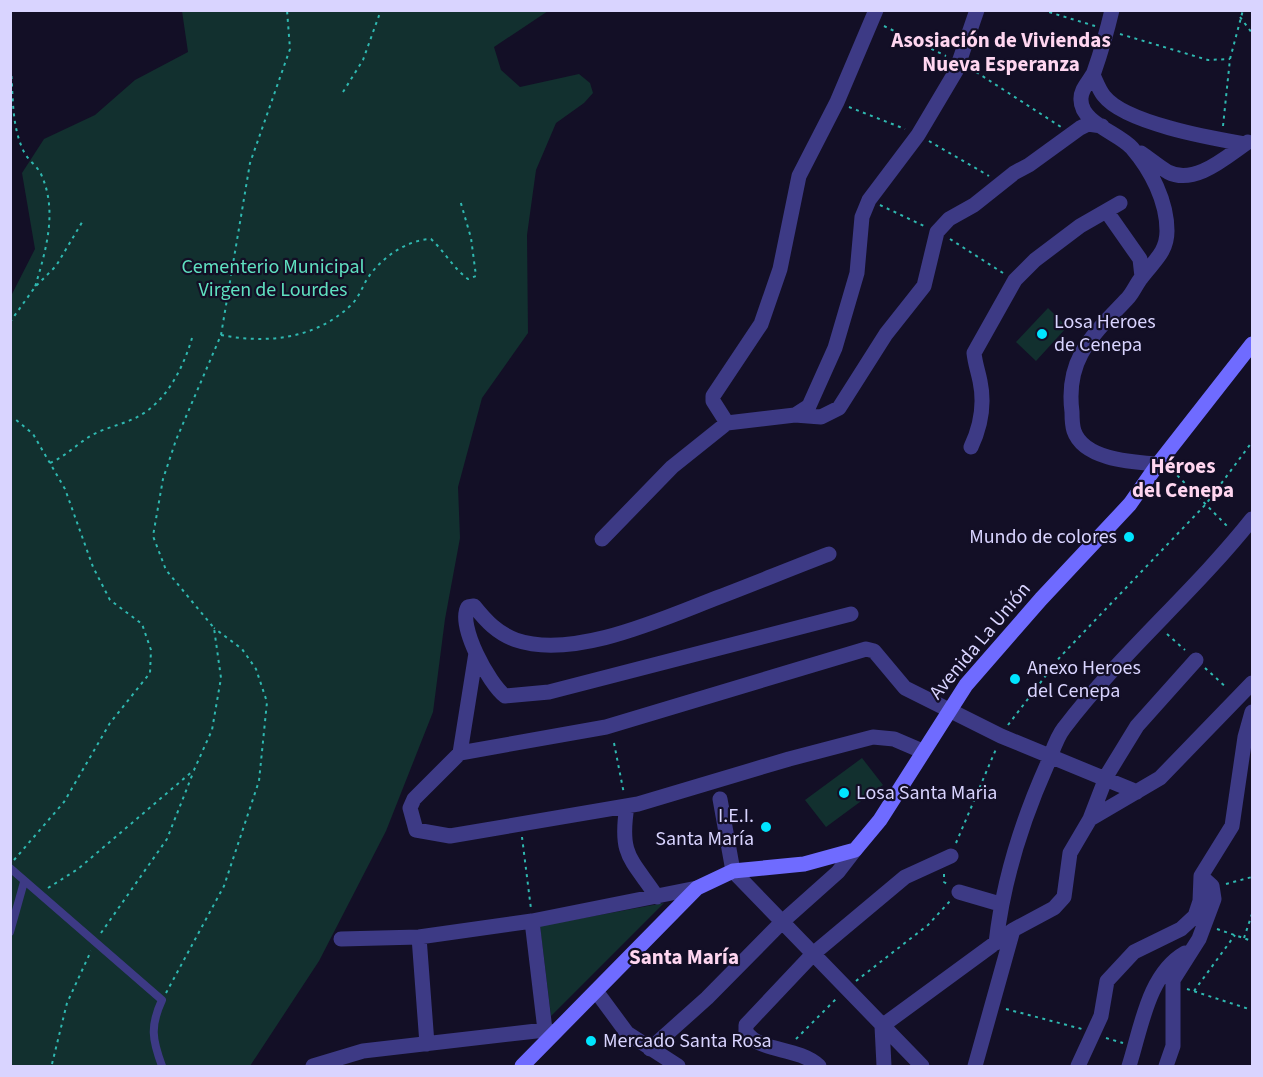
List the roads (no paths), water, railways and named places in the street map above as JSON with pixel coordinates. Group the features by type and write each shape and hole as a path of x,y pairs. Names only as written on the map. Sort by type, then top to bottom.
{"main road":[{"name":"Avenida La Unión","path":"855,850 880,820 966,686 1041,599 1130,504 1158,464 1252,346"},
{"path":"522,1066 550,1031 596,991 697,888 733,871 804,864 855,850"}],"street":[{"path":"795,415 809,405 835,348 857,273 861,217 869,201 918,135 961,63 977,10"},
{"path":"1112,10 1093,75 1082,92 1083,111 1169,173 1181,176 1195,174 1215,165 1249,142"},
{"path":"727,423 714,401 714,396 760,324 780,269 799,176 837,102 874,15"},
{"path":"1093,75 1105,97 1127,111 1185,134 1225,141 1249,142"},
{"path":"602,539 672,467 727,423 795,415 821,417 832,413 845,403 886,334 924,286 938,232 950,219 974,205 1014,173 1029,165 1070,135 1089,124 1102,126"},
{"path":"1131,147 1155,181 1167,229 1166,245 1159,258 1128,298 1102,322 1080,353 1072,380 1071,408 1074,431 1080,441 1092,449 1113,460 1158,464"},
{"path":"971,447 979,430 982,410 981,382 975,360 976,345 1022,274 1080,226 1113,208 1140,259 1142,277"},
{"path":"996,943 1000,904 1029,806 1062,729 1252,519"},
{"path":"830,554 634,630 574,643 538,644 516,640 493,628 474,606 468,607 465,616 476,653 496,690 505,696 549,692 851,614"},
{"path":"460,753 606,727 866,649 874,651 905,688 948,711 1001,736 1137,792"},
{"path":"476,653 460,753 414,800 410,808 416,830 450,836 627,806 873,737 894,739 922,752"},
{"path":"882,1026 1013,930 1054,908 1064,897 1070,853 1090,819 1105,780 1137,726 1196,660"},
{"path":"1090,819 1160,778 1252,683"},
{"path":"1078,1066 1102,1028 1101,1016 1107,981 1134,952 1181,929 1195,916 1206,881 1232,826 1245,737 1252,712"},
{"path":"720,799 733,871 922,1066"},
{"path":"627,806 623,831 624,846 628,858 657,897"},
{"path":"650,1049 707,998 782,922 838,872 855,850"},
{"path":"819,1066 798,1052 762,1045 753,1040 746,1032 746,1025 813,954 905,877 951,856"},
{"path":"1166,1066 1173,1046 1173,980 1196,944 1215,899 1206,881"},
{"path":"342,939 419,936 532,921 697,888"},
{"path":"959,892 1000,904"},
{"path":"313,1066 363,1051 550,1031 532,921"},
{"path":"975,1066 1013,930"},
{"path":"419,936 428,1044"},
{"path":"1131,1062 1151,996 1161,976 1174,959 1196,944"},
{"path":"596,991 627,1033 678,1066"},
{"path":"882,1026 884,1066"}],"lane":[{"path":"10,867 94,944 162,1000 153,1019 153,1034 162,1066"},
{"path":"10,932 24,882"}],"place":[{"name":"Losa Heroes de Cenepa","path":"1042,334"},
{"name":"Mundo de colores","path":"1129,537"},
{"name":"Anexo Heroes del Cenepa","path":"1015,679"},
{"name":"Losa Santa Maria","path":"844,793"},
{"name":"I.E.I. Santa María","path":"766,827"},
{"name":"Mercado Santa Rosa","path":"591,1041"}],"district":[{"name":"Asosiación de Viviendas Nueva Esperanza","path":"1001,52"},
{"name":"Héroes del Cenepa","path":"1183,478"},
{"name":"Santa María","path":"684,957"}],"park label":[{"name":"Cementerio Municipal Virgen de Lourdes","path":"273,278"}]}
